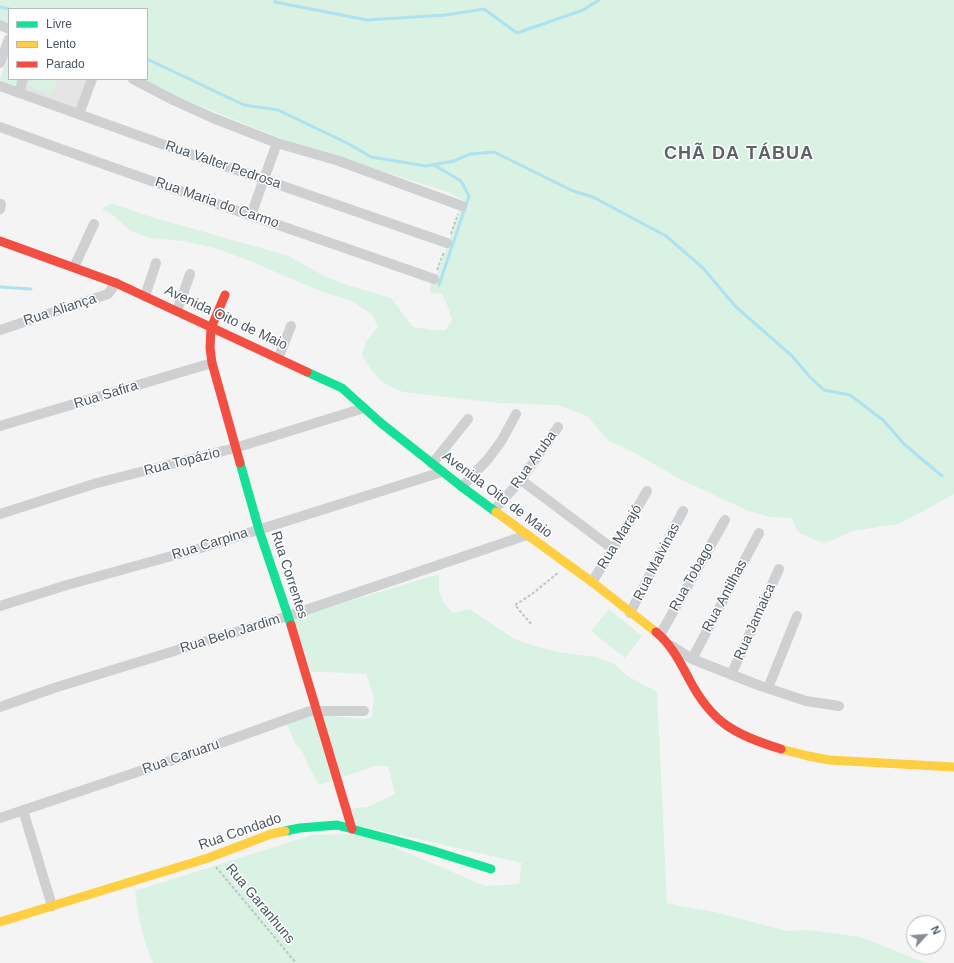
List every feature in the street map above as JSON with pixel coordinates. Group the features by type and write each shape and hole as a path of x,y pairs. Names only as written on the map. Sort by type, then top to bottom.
{"street":[{"path":"0,64 8,42"},
{"path":"19,93 23,80"},
{"path":"79,114 92,80"},
{"path":"136,80 193,109 277,143 340,161 462,206"},
{"name":"Rua Valter Pedrosa","path":"0,86 447,243"},
{"name":"Rua Maria do Carmo","path":"0,127 109,167 434,278"},
{"path":"252,215 277,143"},
{"path":"74,267 94,224"},
{"name":"Avenida Oito de Maio","path":"0,240 116,283 342,388 442,472 568,564 660,635 669,644 694,689 713,716 739,734 786,751 821,759 860,763 954,767"},
{"path":"145,296 156,263"},
{"path":"177,311 190,274"},
{"name":"Rua Aliança","path":"0,330 108,294 116,283"},
{"path":"211,328 225,295"},
{"path":"278,359 291,326"},
{"name":"Rua Correntes","path":"211,328 210,348 212,363 235,448 259,530 288,616 352,829"},
{"name":"Rua Safira","path":"0,426 212,363"},
{"name":"Rua Topázio","path":"0,514 97,483 235,448 364,408"},
{"path":"462,487 488,459 502,440 516,414"},
{"path":"432,464 468,419"},
{"name":"Rua Aruba","path":"494,510 520,480 558,427"},
{"name":"Rua Carpina","path":"0,606 67,585 204,547 442,472"},
{"path":"520,480 613,549"},
{"name":"Rua Marajó","path":"592,582 647,491"},
{"name":"Rua Malvinas","path":"630,613 683,511"},
{"name":"Rua Tobago","path":"660,635 725,520"},
{"name":"Rua Antilhas","path":"692,659 759,534"},
{"name":"Rua Belo Jardim","path":"0,707 54,688 288,616 527,535"},
{"name":"Rua Jamaica","path":"731,675 779,569"},
{"path":"768,688 797,616"},
{"path":"669,644 692,659 731,675 806,701 839,706"},
{"name":"Rua Caruaru","path":"0,818 179,758 310,711 364,711"},
{"path":"23,810 52,906"},
{"name":"Rua Condado","path":"0,922 208,858 281,831 300,828 337,825 427,849 491,869"}],"path":[{"path":"530,624 515,605 532,594 568,564"},
{"name":"Rua Garanhuns","path":"208,858 296,963"}],"shaded area":[{"path":"26,80 89,80 77,109 23,89"}],"green space":[{"path":"0,0 954,0 954,494 899,524 852,531 824,544 798,532 791,518 770,517 746,510 678,478 635,453 609,441 587,416 557,405 499,403 403,392 378,378 362,355 366,341 378,327 372,315 352,301 317,290 255,263 215,248 182,241 150,238 130,231 114,216 102,209 111,203 148,216 289,256 324,276 344,284 391,298 413,327 431,330 446,330 452,320 448,307 442,294 431,293 430,288 431,282 434,282 464,200 448,192 290,142 163,91 143,80 148,80 148,8 8,8 8,23 0,20"},
{"path":"8,54 8,80 19,80 17,86 0,80"},
{"path":"30,80 58,80 51,95 27,85"},
{"path":"439,574 439,591 445,604 453,613 470,609 514,639 558,652 596,657 614,664 629,677 657,692 667,903 715,912 787,931 809,930 861,937 926,963 153,963 141,928 135,891 312,835 352,834 380,841 485,886 519,884 522,863 357,825 351,809 367,807 395,794 388,766 375,766 319,785 302,751 295,743 286,722 311,714 366,719 372,717 374,697 366,674 311,672 293,618"},
{"path":"609,609 642,636 625,658 591,631"}],"waterway":[{"path":"275,0 275,2 367,20 445,15 484,9 517,33 583,10 599,0"},
{"path":"0,7 8,9"},
{"path":"148,59 244,105 278,110 349,144 371,157 426,166 454,161 470,154 494,152 573,191 593,197 666,236 703,268 735,306 792,356 809,376 824,390 850,395 883,420 904,444 942,476"},
{"path":"434,165 461,181 469,196 439,285"},
{"path":"0,287 31,289"}],"traffic: fast":[{"path":"307,372 342,388 381,423 496,512"},
{"path":"240,463 259,530 291,625"},
{"path":"285,831 300,828 337,825 427,849 491,869"}],"traffic: slow":[{"path":"496,512 592,582 656,632"},
{"path":"781,749 829,760 954,767"},
{"path":"0,922 208,858 271,834 285,831"}],"traffic: jam":[{"path":"0,241 116,283 307,372"},
{"path":"225,295 211,328 210,348 212,363 240,463"},
{"path":"291,625 352,829"},
{"path":"656,632 671,648 698,694 716,717 726,725 750,738 781,749"}],"district":[{"name":"CHÃ DA TÁBUA","path":"739,154"}]}
